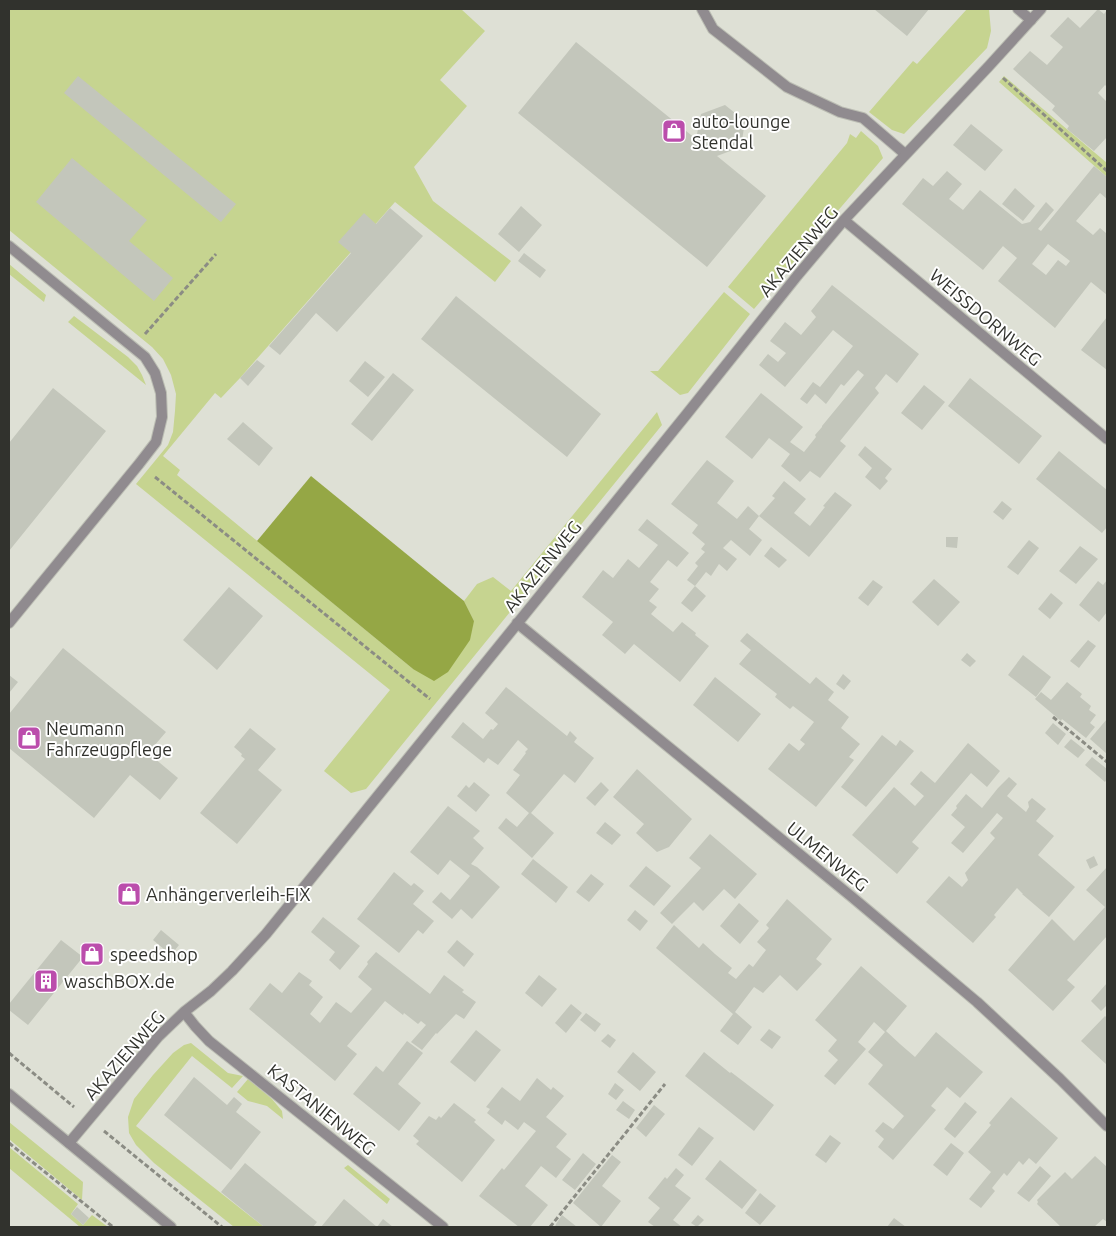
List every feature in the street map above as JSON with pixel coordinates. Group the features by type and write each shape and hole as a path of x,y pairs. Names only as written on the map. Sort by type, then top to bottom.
{"street":[{"path":"702,9 712,29 787,87 840,112 863,118 905,154"},
{"path":"1018,9 1031,20"},
{"name":"AKAZIENWEG","path":"69,1143 158,1037 232,971 266,934 797,276 844,220 1042,9"},
{"name":"WEISSDORNWEG","path":"844,220 1107,439"},
{"path":"9,246 145,357 155,373 161,393 162,417 156,442 9,623"},
{"name":"ULMENWEG","path":"517,623 852,896 977,1002 1060,1079 1107,1126"},
{"name":"KASTANIENWEG","path":"184,1012 209,1041 443,1227"},
{"path":"9,1094 171,1227"}],"path":[{"path":"989,66 1107,171"},
{"path":"133,347 216,254"},
{"path":"139,464 446,712"},
{"path":"1054,717 1107,762"},
{"path":"9,1054 222,1227"},
{"path":"550,1227 665,1084"},
{"path":"9,1143 113,1227"}],"green space":[{"path":"9,9 461,9 485,31 440,80 467,106 414,167 433,201 511,261 495,282 395,202 240,378 221,398 215,393 163,456 180,470 177,475 413,669 474,621 464,601 477,584 493,577 511,591 657,412 662,425 366,789 351,793 324,771 390,690 136,484 168,445 173,432 176,394 171,375 163,359 152,347 9,230"},
{"path":"967,9 989,9 991,31 987,48 904,134 892,130 869,112 913,61 917,64"},
{"path":"1004,76 1107,163 1107,177 999,82"},
{"path":"861,131 878,146 883,158 754,309 728,287 847,143 850,134 856,138"},
{"path":"9,264 46,295 44,302 9,274"},
{"path":"724,292 750,314 688,393 680,395 650,371 658,371"},
{"path":"74,316 128,357 137,366 146,385 68,322"},
{"path":"990,317 1034,353 1031,357 986,321"},
{"path":"311,476 464,601 474,621 470,640 448,672 434,681 413,669 257,541"},
{"path":"191,1043 228,1073 243,1076 232,1088 192,1056 136,1126 264,1227 234,1227 154,1163 136,1145 129,1133 128,1117 134,1099 173,1053 184,1045"},
{"path":"248,1079 272,1099 282,1111 283,1119 267,1106 248,1101 237,1092"},
{"path":"9,1122 83,1182 82,1200 9,1139"},
{"path":"9,1147 78,1204 71,1214 83,1225 92,1215 108,1227 80,1227 9,1168"},
{"path":"348,1165 390,1199 387,1204 344,1168"}],"building":[{"path":"874,9 929,9 907,36"},
{"path":"1098,9 1104,14 1107,10 1107,87 1105,85 1098,93 1107,102 1107,137 1094,151 1067,129 1069,126 1052,110 1055,106 1013,69 1030,51 1047,65 1063,47 1050,36 1068,17 1080,28"},
{"path":"576,42 696,139 701,114 725,105 745,121 741,147 717,156 766,196 707,267 518,113"},
{"path":"78,76 236,204 221,222 64,93"},
{"path":"971,124 1003,150 985,171 953,145"},
{"path":"72,158 147,220 129,241 173,278 154,301 36,202"},
{"path":"1094,166 1107,177 1107,199 1100,193 1076,221 1093,235 1100,228 1106,233 1107,231 1107,295 1091,282 1055,328 998,281 1017,258 1003,246 983,270 902,204 923,178 933,186 947,171 962,184 949,199 963,210 980,190 1022,224 1030,222 1046,202 1054,210 1038,229 1041,231","holes":["1048,244 1070,261 1066,266 1058,260 1046,275 1032,264"]},
{"path":"1015,188 1035,206 1023,221 1002,204"},
{"path":"521,206 542,225 519,252 498,234"},
{"path":"390,208 423,236 337,332 316,313 280,355 269,346 351,253 338,242 364,213 376,224"},
{"path":"524,253 546,270 540,278 518,261"},
{"path":"832,285 919,354 897,383 886,374 875,388 879,393 840,441 846,446 820,478 810,471 800,482 781,466 790,454 769,438 752,459 725,437 761,393 803,427 790,442 804,452 822,426 864,375 858,370 844,386 841,384 826,404 815,394 807,404 800,399 813,382 820,387 853,346 833,330 785,387 759,365 768,354 778,362 786,353 770,341 785,322 801,335 816,317 811,311"},
{"path":"456,296 601,414 567,457 421,339"},
{"path":"1107,317 1107,370 1081,350"},
{"path":"257,360 265,366 248,386 240,378"},
{"path":"365,361 385,377 368,397 349,381"},
{"path":"393,373 414,390 372,441 351,424"},
{"path":"970,378 1042,436 1019,464 948,406"},
{"path":"924,385 945,402 922,430 901,413"},
{"path":"53,388 106,431 9,551 9,443"},
{"path":"243,422 273,448 259,466 227,439"},
{"path":"865,446 892,469 885,478 888,481 880,490 865,477 872,468 858,455"},
{"path":"1059,451 1107,490 1107,527 1102,533 1036,479"},
{"path":"707,460 734,481 717,503 737,519 748,506 759,516 749,529 762,540 750,556 731,540 723,548 737,559 727,571 719,564 711,576 706,572 695,586 687,580 698,566 695,563 705,552 701,549 705,544 692,533 698,525 671,504"},
{"path":"784,481 806,499 794,513 810,526 835,492 852,505 809,557 759,516 775,498 772,496"},
{"path":"1002,501 1012,509 1003,520 993,512"},
{"path":"647,519 689,553 677,567 668,560 650,582 659,589 649,601 657,607 651,614 673,632 682,622 709,646 680,682 634,644 625,654 602,635 613,622 582,597 603,570 613,578 628,559 639,568 658,545 638,530"},
{"path":"946,537 958,537 957,548 946,547"},
{"path":"1029,540 1039,548 1018,575 1007,567"},
{"path":"1080,546 1098,559 1076,584 1059,571"},
{"path":"771,547 787,560 779,568 764,556"},
{"path":"934,579 960,602 938,626 912,602"},
{"path":"873,580 883,587 868,606 858,598"},
{"path":"1107,580 1107,612 1099,622 1079,605 1098,581 1103,585"},
{"path":"695,586 706,596 692,612 681,603"},
{"path":"229,587 263,616 217,670 183,640"},
{"path":"1051,593 1063,603 1050,619 1038,609"},
{"path":"747,633 810,684 816,677 834,692 828,700 849,717 841,728 860,744 849,757 854,760 816,807 768,769 789,743 799,751 805,744 800,740 814,722 793,706 790,709 775,697 777,694 739,664 751,650 740,641"},
{"path":"1088,640 1096,646 1079,668 1070,661"},
{"path":"63,648 166,732 148,753 178,778 160,800 130,775 94,818 9,748 9,714"},
{"path":"967,653 976,661 970,667 961,660"},
{"path":"1023,655 1051,677 1036,697 1008,675"},
{"path":"843,674 851,681 844,690 836,684"},
{"path":"9,675 18,682 9,693"},
{"path":"715,677 761,714 738,742 693,705"},
{"path":"1067,682 1082,694 1080,697 1091,706 1089,710 1096,715 1090,723 1095,727 1086,738 1062,719 1061,721 1035,699 1041,692 1051,700"},
{"path":"506,687 567,736 570,731 577,738 574,742 594,758 575,783 564,774 531,813 554,833 532,858 498,828 506,818 517,827 529,813 506,793 520,775 513,770 528,749 518,740 498,765 488,758 484,763 451,737 463,722 483,739 491,729 493,730 498,724 485,713"},
{"path":"1107,719 1107,754 1090,739"},
{"path":"1053,723 1066,734 1058,745 1045,733"},
{"path":"250,728 276,749 258,770 282,790 237,844 200,813 245,759 234,747"},
{"path":"882,735 896,746 900,740 914,751 866,807 841,787"},
{"path":"1071,739 1085,750 1078,758 1064,747"},
{"path":"968,743 1000,771 987,787 971,773 912,842 919,848 897,874 852,835 894,787 915,806 924,796 910,784 921,771 935,783"},
{"path":"1092,757 1107,769 1107,779 1105,782 1085,765"},
{"path":"637,769 692,819 669,847 657,852 636,833 644,824 613,797"},
{"path":"1009,777 1017,784 1007,796 1026,812 1029,807 1028,802 1032,798 1046,809 1036,821 1054,836 1038,855 1075,887 1049,917 1017,888 994,915 996,917 973,943 926,902 949,876 962,887 968,880 965,873 995,838 990,833 1003,818 997,813 963,853 951,843 965,827 951,815 957,808 956,806 966,794 982,808"},
{"path":"474,782 490,795 476,812 457,796 466,785 469,788"},
{"path":"601,782 609,790 595,806 586,798"},
{"path":"448,806 480,831 473,838 484,848 471,864 500,887 472,919 461,909 452,919 432,902 441,892 450,900 470,876 450,860 438,875 410,852"},
{"path":"605,822 621,835 612,845 596,833"},
{"path":"710,834 757,874 735,899 724,889 703,911 694,902 672,924 660,913 701,868 689,858"},
{"path":"1094,856 1098,865 1090,869 1086,860"},
{"path":"533,859 568,887 556,903 521,874"},
{"path":"646,866 671,886 654,906 629,886"},
{"path":"1107,867 1107,936 1067,980 1075,987 1053,1011 1008,970 1052,919 1074,941 1105,907 1086,890"},
{"path":"394,872 411,886 414,883 424,891 413,904 434,921 423,934 418,930 399,953 357,919"},
{"path":"591,874 604,884 589,902 576,892"},
{"path":"787,899 832,939 816,959 822,964 797,991 780,975 763,993 754,987 735,1012 752,1027 738,1045 720,1031 733,1014 656,948 674,925 699,948 703,943 732,968 728,973 736,979 749,964 753,967 766,950 757,942 769,928 766,925"},
{"path":"739,903 759,921 740,944 720,926"},
{"path":"635,910 648,921 640,931 627,920"},
{"path":"323,917 360,946 340,970 329,960 335,952 311,932"},
{"path":"161,930 179,945 171,955 153,940"},
{"name":"waschBOX.de","path":"61,940 83,957 28,1025 9,1010 9,1004"},
{"path":"457,940 474,954 464,967 447,952"},
{"path":"376,952 430,994 444,975 476,1002 464,1019 456,1014 422,1050 411,1042 426,1025 421,1021 418,1024 385,1001 347,1046 357,1054 335,1081 249,1009 270,983 282,993 299,972 312,981 309,985 323,997 310,1014 320,1023 336,1002 351,1013 372,989 358,977"},
{"path":"861,966 907,1006 886,1031 900,1044 915,1057 936,1032 983,1072 960,1098 947,1087 931,1106 936,1110 893,1160 878,1147 884,1139 875,1131 883,1122 893,1129 904,1116 868,1084 883,1065 868,1052 885,1032 874,1022 858,1042 866,1049 835,1085 824,1076 838,1060 828,1051 837,1040 815,1020"},
{"path":"539,975 557,989 542,1007 525,993"},
{"path":"1107,983 1107,1005 1101,1011 1091,1001"},
{"path":"571,1004 582,1013 566,1033 555,1023"},
{"path":"586,1013 601,1024 595,1032 580,1020"},
{"path":"1105,1016 1107,1018 1107,1065 1081,1041"},
{"path":"769,1029 781,1037 772,1049 760,1040"},
{"path":"476,1030 501,1050 475,1082 450,1062"},
{"path":"608,1034 616,1040 610,1048 601,1041"},
{"path":"407,1041 423,1053 398,1084 421,1103 399,1131 353,1094 376,1066 383,1072"},
{"path":"633,1052 656,1072 640,1091 617,1072"},
{"path":"704,1052 774,1105 754,1131 685,1076"},
{"path":"194,1077 227,1105 234,1097 242,1104 236,1112 261,1132 231,1170 164,1115"},
{"path":"537,1078 551,1090 553,1087 564,1096 546,1117 567,1134 556,1147 571,1159 556,1178 541,1166 525,1186 548,1205 530,1227 519,1227 479,1196 502,1168 504,1170 536,1131 524,1122 518,1130 505,1120 502,1125 487,1113 490,1109 486,1107 502,1087 520,1101"},
{"path":"615,1083 624,1090 616,1100 608,1094"},
{"path":"1011,1097 1058,1138 1036,1164 1029,1158 1023,1165 1019,1161 1007,1176 1004,1173 992,1188 995,1191 981,1208 969,1199 991,1172 968,1152"},
{"path":"623,1101 635,1110 629,1119 616,1110"},
{"path":"965,1102 977,1112 955,1138 944,1129"},
{"path":"454,1103 476,1120 474,1122 495,1140 462,1182 416,1144 419,1141 413,1136 429,1116 436,1120 439,1116 441,1118"},
{"path":"654,1105 665,1114 646,1137 636,1128"},
{"path":"699,1127 714,1138 692,1166 678,1155"},
{"path":"830,1135 841,1143 826,1163 815,1155"},
{"path":"951,1143 964,1153 947,1176 933,1165"},
{"path":"583,1153 596,1164 575,1190 562,1180"},
{"path":"612,1155 621,1162 602,1186 621,1201 601,1227 573,1203"},
{"path":"1095,1156 1107,1167 1107,1222 1103,1219 1094,1227 1061,1227 1037,1204 1037,1200 1065,1172 1072,1179"},
{"path":"720,1160 757,1190 742,1209 705,1179"},
{"path":"245,1163 317,1222 313,1227 264,1227 221,1192"},
{"path":"1040,1166 1051,1176 1029,1202 1017,1193"},
{"path":"676,1168 684,1175 675,1186 691,1198 673,1220 682,1227 655,1227 648,1222 660,1208 648,1198 665,1177 667,1179"},
{"path":"760,1193 776,1206 760,1225 745,1213"},
{"path":"344,1199 377,1227 321,1227"},
{"path":"77,1207 89,1218 83,1225 71,1214"},
{"path":"562,1215 577,1227 555,1227"},
{"path":"698,1215 704,1220 697,1227 691,1223"},
{"path":"894,1218 906,1227 887,1227"},
{"path":"383,1219 393,1227 377,1227"}],"place":[{"name":"auto-lounge Stendal","path":"674,131"},
{"name":"Neumann Fahrzeugpflege","path":"29,738"},
{"name":"Anhängerverleih-FIX","path":"129,894"},
{"name":"speedshop","path":"92,954"},
{"name":"waschBOX.de","path":"46,981"}]}
